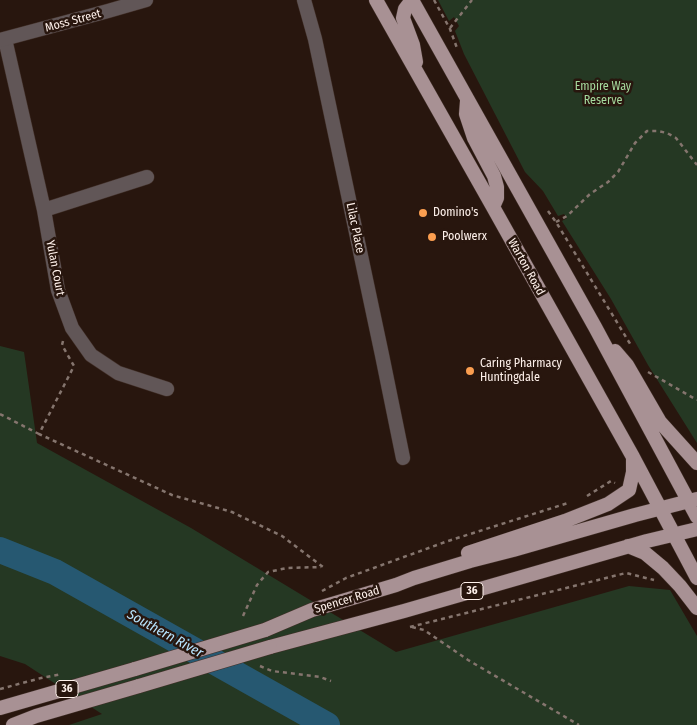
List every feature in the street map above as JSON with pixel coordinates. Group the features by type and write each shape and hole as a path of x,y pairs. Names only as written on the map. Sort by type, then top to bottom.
{"main road":[{"name":"Warton Road","path":"376,0 632,457 697,578"},
{"path":"420,78 413,45 402,18 405,9 412,0 693,500 697,517"},
{"path":"467,98 466,114 474,138 494,176 497,187 498,198 493,207"},
{"path":"595,327 627,365 660,422 697,463"},
{"path":"414,578 442,562 565,521 608,504 629,490 633,472 632,457"},
{"name":"Spencer Road","path":"0,708 265,630 312,610 470,561 693,500"},
{"name":"Spencer Road","path":"13,725 36,716 270,647 404,611 628,546 697,529"},
{"path":"628,546 645,553 663,568 697,608"}],"street":[{"name":"Moss Street","path":"2,39 106,6 146,0"},
{"name":"Lilac Place","path":"304,0 315,38 403,458"},
{"name":"Yulan Court","path":"2,39 44,210 58,290 72,328 91,355 118,373 166,388"},
{"path":"44,210 147,177"}],"path":[{"path":"434,0 450,29 460,56"},
{"path":"450,29 472,0"},
{"path":"556,222 608,182 618,172 635,143 647,131 658,130 676,138 697,165"},
{"path":"546,208 632,346"},
{"path":"39,434 74,366 62,345 63,340 72,328"},
{"path":"647,371 697,400"},
{"path":"0,414 172,495 232,512 282,536 322,567 286,568 268,572 257,585 243,616"},
{"path":"579,725 468,660 424,630 410,627 626,574 655,581 663,568"},
{"path":"260,666 272,671 320,677 331,681"},
{"path":"0,689 64,674"}],"green space":[{"name":"Empire Way Reserve","path":"438,0 697,0 697,443 562,221 567,218 564,214 558,216 543,191 525,172 464,54 455,31 459,26 454,17 449,21"},
{"path":"0,346 24,352 37,443 191,528 396,652 629,586 670,590 697,636 697,725 69,725 102,714 25,664 0,656"}],"waterway":[{"name":"Southern River","path":"0,550 55,572 327,725"}],"place":[{"name":"Domino's","path":"423,213"},
{"name":"Poolwerx","path":"432,237"},
{"name":"Caring Pharmacy Huntingdale","path":"470,371"}]}
